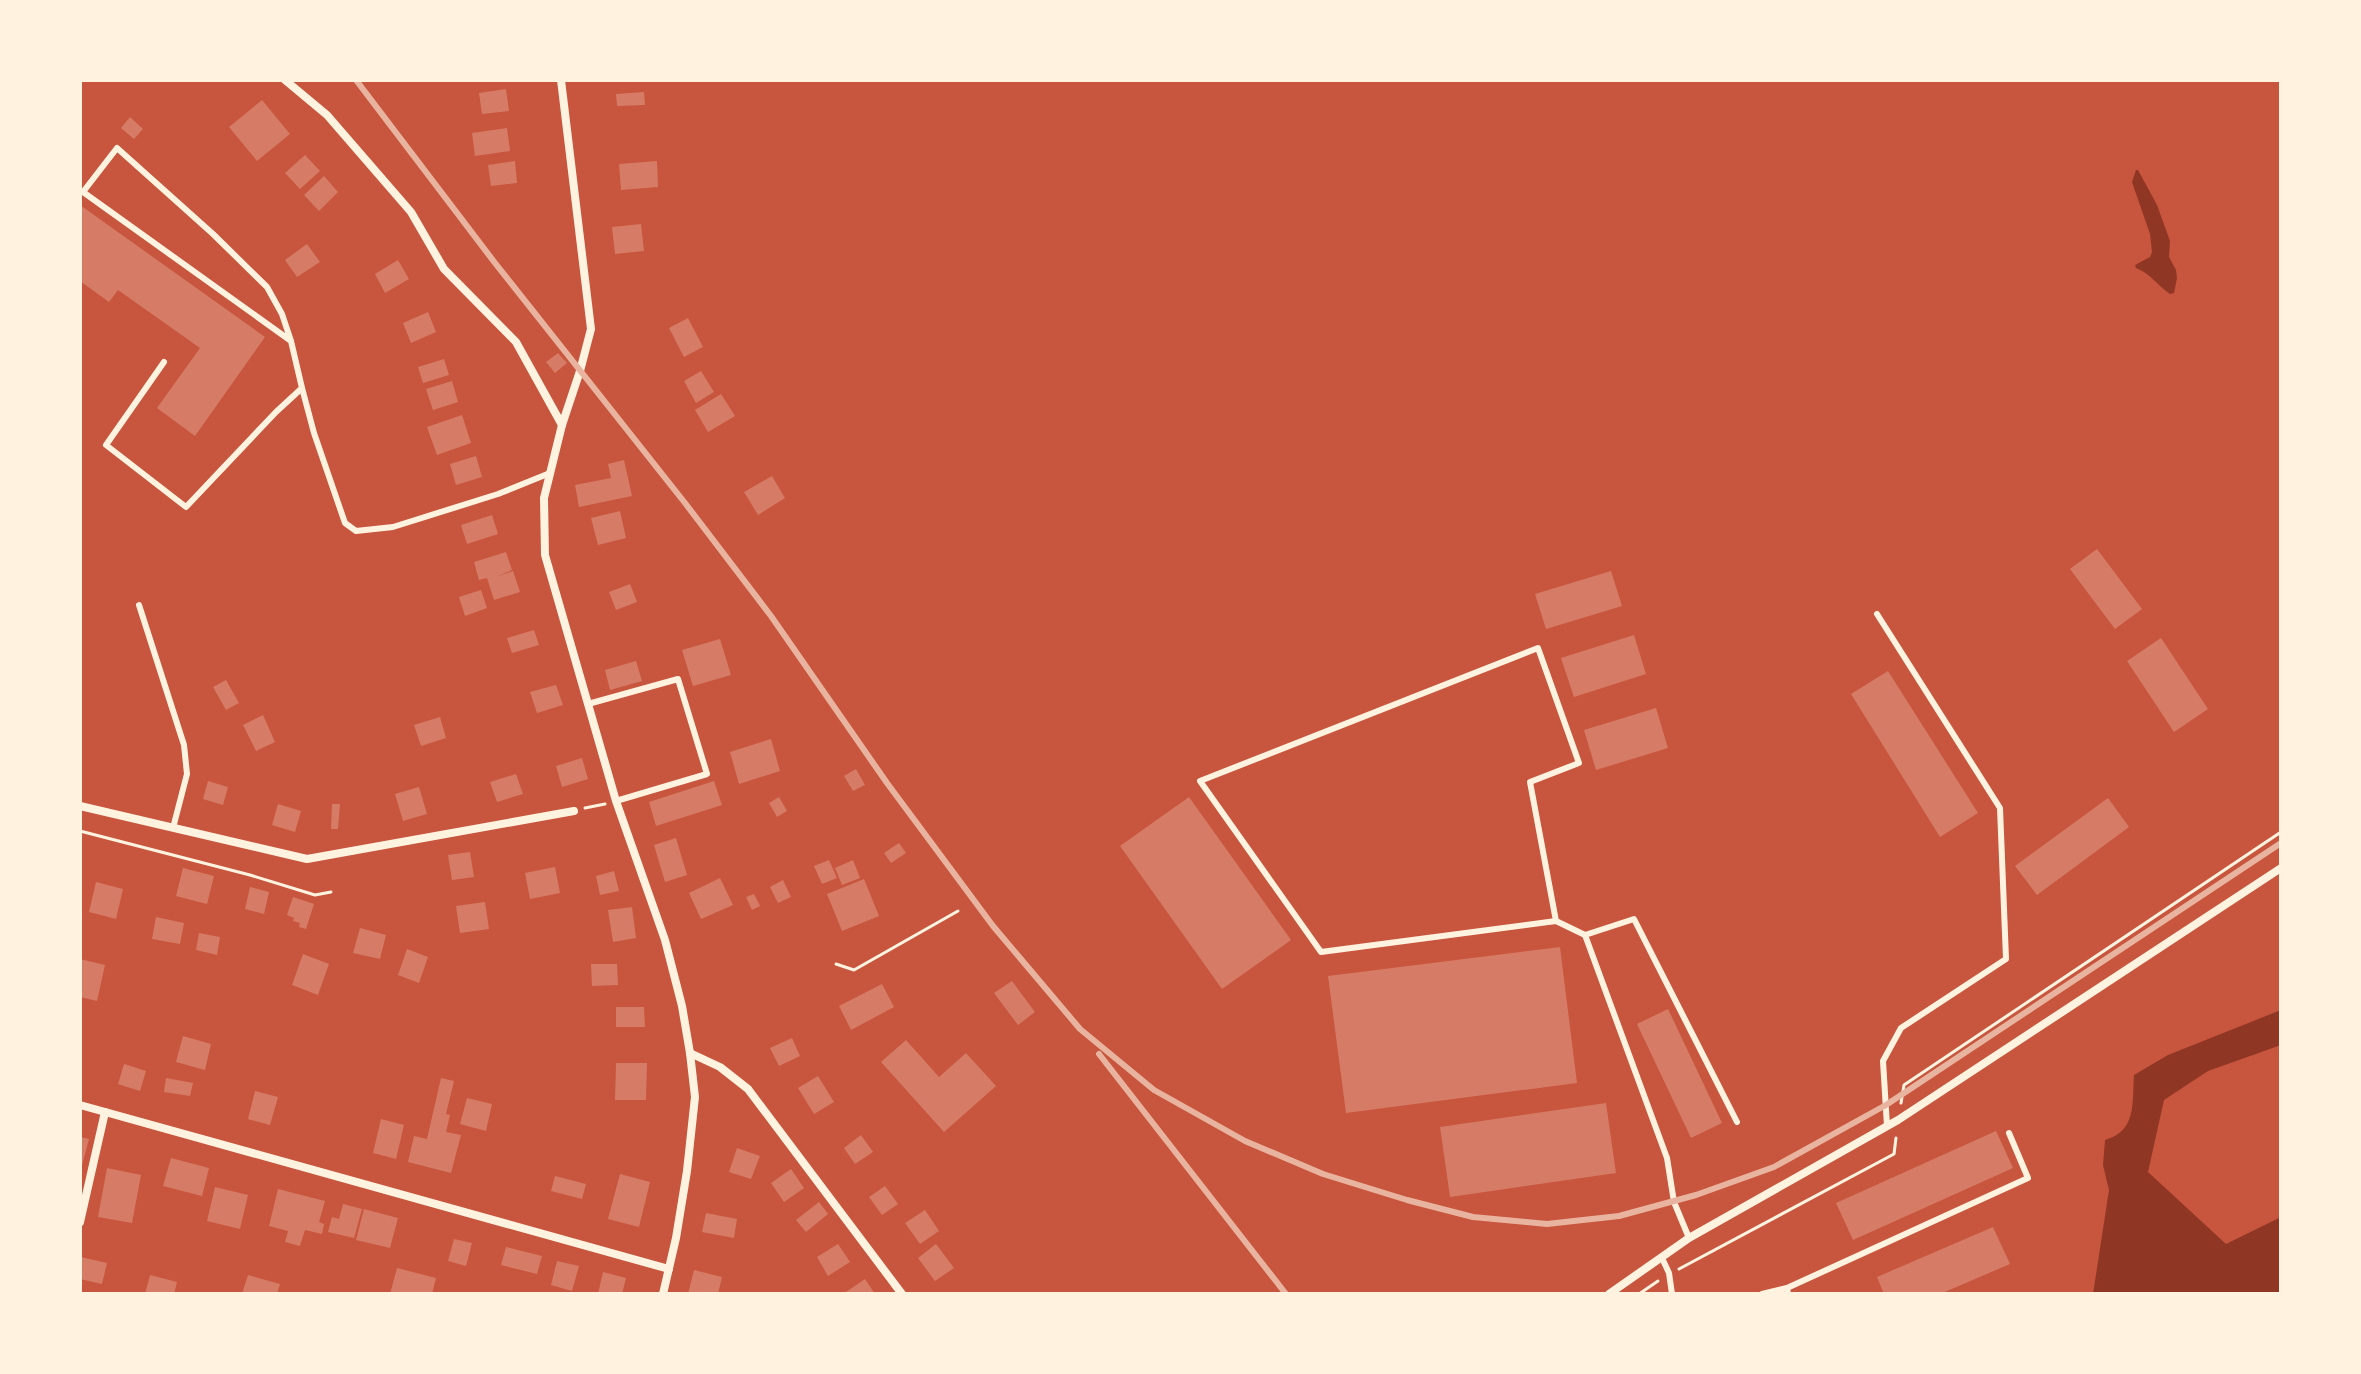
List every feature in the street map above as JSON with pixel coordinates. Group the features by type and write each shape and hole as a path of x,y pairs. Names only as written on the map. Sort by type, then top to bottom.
{"street":[{"path":"285,80 327,115 411,212 444,269 516,342 562,425"},
{"path":"561,80 591,329 544,498 545,555 616,801 665,940 690,1053 695,1097 687,1171 663,1294"},
{"path":"80,806 307,859 574,811"},
{"path":"1609,1294 1689,1238 1898,1120 2281,868"},
{"path":"690,1053 720,1067 748,1089 902,1294"},
{"path":"80,1105 669,1269"},
{"path":"80,1222 105,1112"}],"lane":[{"path":"291,341 83,192 117,148 213,234 267,287 277,303 291,341 314,433 345,523 350,528 356,531 393,527 498,494 550,473"},
{"path":"164,362 106,445 186,507 302,388"},
{"path":"139,605 184,745 187,774 173,829"},
{"path":"1877,614 2000,808 2006,959 1901,1028 1883,1061 1887,1126"},
{"path":"1556,921 1530,782 1579,763 1538,648 1200,781 1321,952 1556,921 1585,935 1634,919 1737,1122"},
{"path":"588,704 678,679 707,774 616,801"},
{"path":"1585,935 1667,1158 1674,1202 1689,1238"},
{"path":"1762,1294 1787,1291 2028,1178 2009,1133"},
{"path":"1662,1258 1669,1273 1672,1294"}],"path":[{"path":"574,811 616,801"},
{"path":"80,831 315,895 331,892"},
{"path":"1713,1251 1894,1154 1904,1085 2281,832"},
{"path":"836,964 854,970 958,911"}],"shaded area":[{"path":"2136,170 2157,205 2170,241 2169,257 2177,278 2174,293 2170,294 2135,265 2150,257 2152,252 2150,234 2132,182"},
{"path":"2281,1010 2281,1045 2208,1071 2164,1100 2148,1172 2226,1244 2281,1217 2281,1294 2093,1294 2109,1190 2103,1165 2105,1140 2115,1136 2128,1123 2134,1075 2168,1055"}],"building":[{"path":"506,89 509,111 482,114 479,93"},
{"path":"644,92 645,105 617,106 616,94"},
{"path":"262,100 290,134 257,161 229,127"},
{"path":"130,117 143,129 134,139 121,128"},
{"path":"507,128 510,151 475,156 472,133"},
{"path":"305,155 320,171 300,189 285,173"},
{"path":"515,161 517,183 491,186 488,165"},
{"path":"657,161 658,187 621,190 619,164"},
{"path":"324,176 338,192 319,211 304,195"},
{"path":"80,205 265,337 195,436 157,408 200,348 118,290 109,302 80,281"},
{"path":"641,224 644,251 615,254 612,227"},
{"path":"307,244 320,262 297,277 285,260"},
{"path":"398,260 409,279 385,293 375,274"},
{"path":"428,312 436,332 411,343 403,323"},
{"path":"688,318 703,347 684,357 669,328"},
{"path":"558,353 567,363 555,373 546,362"},
{"path":"444,359 449,375 423,383 418,367"},
{"path":"701,371 714,392 696,403 684,381"},
{"path":"452,381 458,402 433,410 426,389"},
{"path":"721,394 735,416 708,432 695,410"},
{"path":"462,415 471,443 437,455 427,427"},
{"path":"476,456 482,477 456,485 450,464"},
{"path":"624,460 632,496 579,507 575,485 611,478 608,464"},
{"path":"772,476 785,498 758,515 744,492"},
{"path":"620,511 626,538 598,545 591,518"},
{"path":"492,515 498,534 467,544 461,525"},
{"path":"2097,549 2142,609 2115,629 2070,569"},
{"path":"506,552 512,570 496,577 513,571 520,592 494,600 487,578 479,580 474,562"},
{"path":"1611,571 1622,606 1546,629 1535,594"},
{"path":"630,584 637,602 616,610 609,592"},
{"path":"481,590 487,608 465,616 459,597"},
{"path":"534,630 539,645 512,653 507,638"},
{"path":"1634,635 1646,674 1574,697 1561,658"},
{"path":"2161,638 2208,709 2174,732 2127,661"},
{"path":"720,639 731,675 693,686 682,650"},
{"path":"636,661 642,681 610,690 605,670"},
{"path":"1888,671 1978,813 1940,837 1851,694"},
{"path":"226,680 239,703 226,710 213,687"},
{"path":"556,685 563,705 537,713 530,692"},
{"path":"1656,708 1668,748 1596,770 1584,730"},
{"path":"263,715 275,742 256,751 243,725"},
{"path":"440,717 446,738 421,746 414,725"},
{"path":"771,739 780,771 739,784 730,752"},
{"path":"582,758 588,779 562,787 556,766"},
{"path":"856,769 865,785 853,791 844,776"},
{"path":"516,774 523,794 497,802 490,782"},
{"path":"208,781 228,787 223,805 203,799"},
{"path":"714,781 722,805 656,826 649,802"},
{"path":"419,787 427,814 403,821 395,794"},
{"path":"779,797 787,811 777,817 769,803"},
{"path":"1189,797 1291,940 1222,989 1120,846"},
{"path":"2108,798 2129,827 2037,895 2015,866"},
{"path":"278,804 301,811 295,832 272,825"},
{"path":"332,804 340,804 338,829 331,829"},
{"path":"676,838 687,875 665,882 654,845"},
{"path":"899,843 906,853 891,863 884,853"},
{"path":"470,852 474,877 452,880 448,855"},
{"path":"829,860 837,878 822,884 814,866"},
{"path":"853,860 860,878 842,885 835,868"},
{"path":"555,867 560,893 530,899 525,873"},
{"path":"183,868 214,876 207,904 176,896"},
{"path":"614,871 619,891 600,895 596,876"},
{"path":"720,878 733,905 701,919 689,893"},
{"path":"864,879 879,916 842,931 827,894"},
{"path":"783,880 791,897 778,903 770,887"},
{"path":"96,882 123,889 116,919 89,912"},
{"path":"250,887 269,892 264,914 245,909"},
{"path":"754,894 760,906 752,910 746,897"},
{"path":"293,897 314,904 306,929 299,927 300,923 287,915"},
{"path":"485,902 489,929 460,933 456,906"},
{"path":"632,907 636,938 613,942 608,910"},
{"path":"156,917 184,923 180,944 152,939"},
{"path":"360,928 386,935 380,959 353,953"},
{"path":"199,933 220,937 217,955 196,950"},
{"path":"1560,947 1577,1083 1346,1113 1328,976"},
{"path":"407,949 428,957 419,983 398,975"},
{"path":"303,954 329,964 318,995 292,985"},
{"path":"80,959 105,965 97,1001 80,997"},
{"path":"591,964 617,964 618,985 592,986"},
{"path":"1012,981 1035,1012 1018,1025 994,993"},
{"path":"882,984 894,1007 851,1030 839,1006"},
{"path":"616,1007 644,1007 645,1027 616,1027"},
{"path":"1668,1009 1722,1123 1691,1138 1637,1024"},
{"path":"183,1036 211,1044 205,1070 176,1062"},
{"path":"792,1038 800,1056 779,1066 770,1048"},
{"path":"906,1040 939,1077 966,1053 996,1086 944,1132 881,1062"},
{"path":"616,1063 647,1063 646,1100 615,1100"},
{"path":"124,1064 146,1071 140,1091 118,1084"},
{"path":"818,1076 834,1102 814,1114 798,1088"},
{"path":"166,1078 193,1083 190,1096 164,1092"},
{"path":"441,1078 454,1081 446,1114 450,1115 446,1132 461,1135 451,1173 408,1162 414,1136 427,1139"},
{"path":"255,1091 278,1097 270,1125 248,1119"},
{"path":"467,1098 492,1104 486,1131 460,1124"},
{"path":"1606,1103 1616,1173 1450,1197 1440,1127"},
{"path":"381,1119 404,1125 396,1159 373,1153"},
{"path":"1996,1131 2013,1168 1853,1240 1836,1203"},
{"path":"861,1135 873,1152 855,1164 844,1148"},
{"path":"80,1137 89,1139 81,1169 80,1168"},
{"path":"737,1148 760,1156 751,1179 729,1172"},
{"path":"171,1158 209,1168 202,1196 163,1186"},
{"path":"107,1168 141,1175 132,1223 98,1217"},
{"path":"791,1169 804,1188 784,1202 771,1183"},
{"path":"620,1174 650,1182 639,1227 608,1219"},
{"path":"555,1176 586,1184 582,1199 551,1191"},
{"path":"885,1186 898,1204 882,1215 869,1197"},
{"path":"215,1187 248,1195 240,1229 207,1221"},
{"path":"278,1189 325,1201 319,1222 324,1224 322,1234 305,1230 300,1246 285,1242 288,1231 269,1226"},
{"path":"819,1202 828,1214 806,1232 796,1220"},
{"path":"343,1204 362,1209 354,1238 328,1232 332,1217 339,1219"},
{"path":"364,1209 398,1218 390,1248 356,1240"},
{"path":"925,1210 939,1231 920,1244 905,1223"},
{"path":"706,1213 737,1219 734,1238 702,1232"},
{"path":"1993,1227 2010,1264 1940,1294 1884,1294 1877,1277"},
{"path":"454,1239 472,1243 466,1266 448,1261"},
{"path":"838,1244 850,1262 828,1276 817,1257"},
{"path":"936,1244 954,1268 935,1281 918,1258"},
{"path":"506,1247 542,1256 537,1274 501,1265"},
{"path":"81,1257 107,1263 102,1284 80,1279"},
{"path":"557,1261 579,1266 572,1291 551,1285"},
{"path":"397,1268 436,1278 432,1294 390,1294"},
{"path":"694,1270 722,1277 718,1294 688,1294"},
{"path":"603,1272 626,1278 622,1294 598,1294"},
{"path":"150,1275 177,1282 174,1294 145,1294"},
{"path":"248,1275 280,1284 277,1294 242,1294"},
{"path":"865,1279 875,1294 843,1294"}],"railway":[{"path":"356,80 771,616 887,783 993,926 1080,1029 1154,1090 1245,1141 1323,1174 1473,1217 1547,1224 1619,1216 1696,1195 1774,1167 1886,1105 2281,843"},
{"path":"1099,1054 1286,1294"}]}
